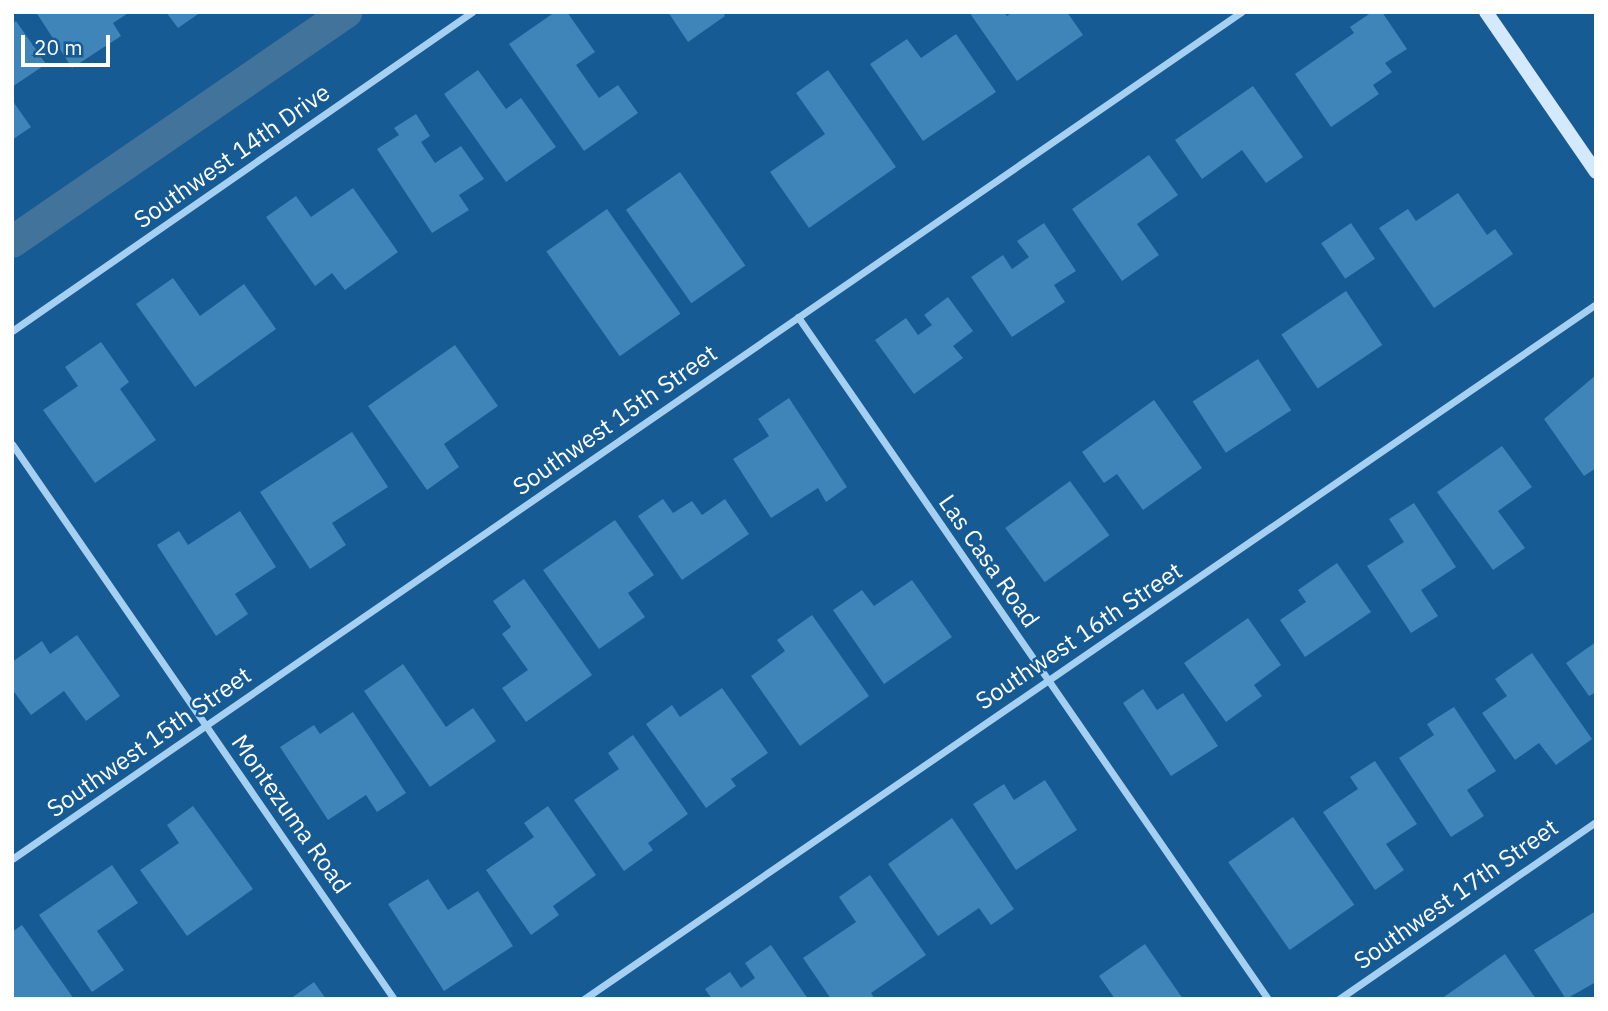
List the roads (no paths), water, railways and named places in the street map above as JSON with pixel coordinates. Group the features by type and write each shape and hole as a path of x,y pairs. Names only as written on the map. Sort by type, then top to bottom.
{"street":[{"name":"Southwest 14th Drive","path":"12,331 472,12"},
{"name":"Southwest 15th Street","path":"12,859 1241,12"},
{"path":"1486,12 1596,172"},
{"name":"Southwest 16th Street","path":"584,999 1596,304"},
{"name":"Las Casa Road","path":"798,317 1268,999"},
{"name":"Montezuma Road","path":"12,444 394,999"},
{"name":"Southwest 17th Street","path":"1339,999 1596,822"}],"waterway":[{"path":"12,242 347,12"}]}
